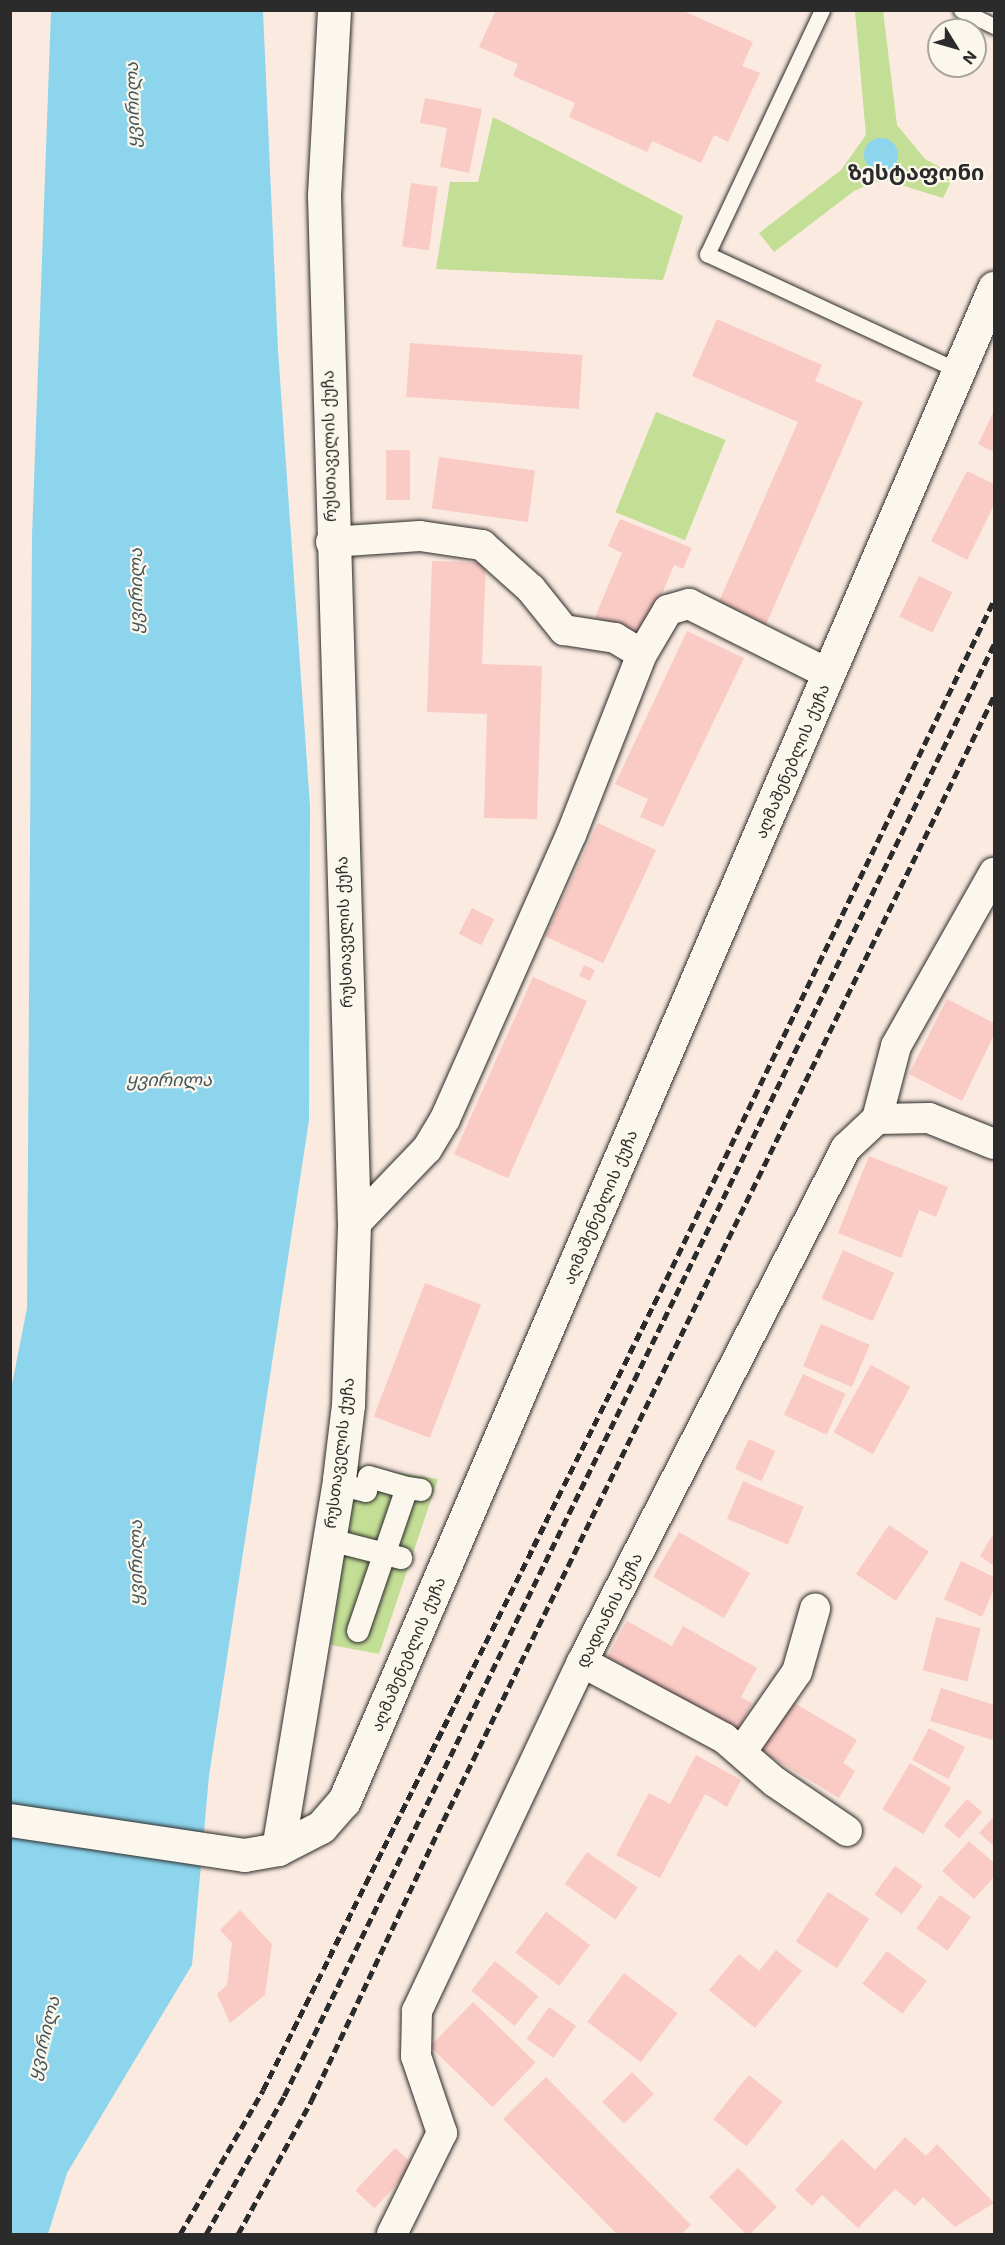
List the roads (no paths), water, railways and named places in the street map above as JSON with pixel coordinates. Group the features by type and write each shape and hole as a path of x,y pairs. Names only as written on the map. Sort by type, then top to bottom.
{"main road":[{"name":"რუსთაველის ქუჩა","path":"278,1849 341,1469 348,1404 354,1224 331,542 324,195 334,10"},
{"name":"აღმაშენებლის ქუჩა","path":"10,1820 244,1856 278,1849 321,1827 344,1801 994,288"}],"street":[{"path":"331,542 420,536 482,546 509,566 564,630 615,638 642,654"},
{"path":"354,1224 427,1149 445,1119 571,835 642,654 668,610 689,604 829,674"},
{"path":"993,1140 929,1118 878,1119 896,1046 994,873"},
{"name":"დადიანის ქუჩა","path":"392,2235 442,2133 416,2056 417,2011 582,1662 846,1148 878,1119"},
{"path":"354,1488 366,1491 369,1477 414,1489 392,1556 358,1631"},
{"path":"346,1544 392,1556"},
{"path":"742,1750 797,1672 815,1609"},
{"path":"582,1662 742,1750 775,1782 847,1831"}],"lane":[{"path":"822,10 707,254 959,372"},
{"path":"961,10 994,27"}],"water":[{"name":"ყვირილა","path":"51,11 263,11 278,350 310,806 309,1120 209,1776 192,1965 67,2173 48,2234 11,2234 10,1395 27,1308 32,536"},
{"path":"881,138 893,143 898,155 893,167 881,172 869,167 864,155 869,143"}],"railway":[{"path":"180,2234 263,2090 660,1292 994,600"},
{"path":"206,2234 284,2096 994,644"},
{"path":"238,2234 311,2101 443,1821 994,696"}],"district":[{"name":"ზესტაფონი","path":"916,172"}]}
